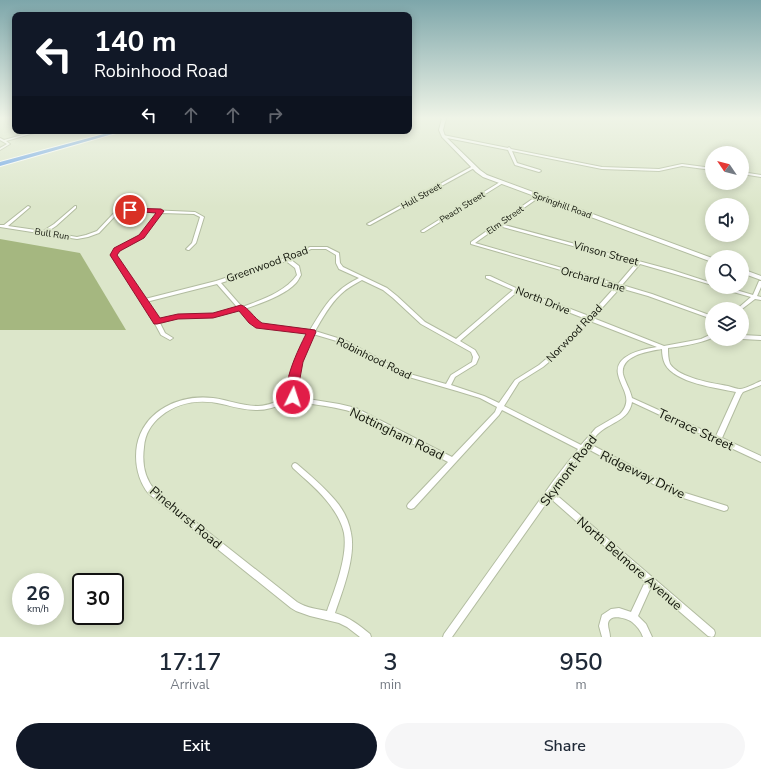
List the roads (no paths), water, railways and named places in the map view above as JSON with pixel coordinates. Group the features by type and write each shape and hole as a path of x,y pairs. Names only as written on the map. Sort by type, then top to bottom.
{"highway":[{"path":"0,164 59,148"}],"street":[{"name":"Springhill Road","path":"455,148 483,175 501,183 705,257"},
{"path":"539,172 516,164 509,148 602,168 659,170 682,165 705,168"},
{"name":"Hull Street","path":"369,224 474,167"},
{"path":"749,174 761,176"},
{"name":"Peach Street","path":"423,231 501,183"},
{"name":"Elm Street","path":"472,243 539,196"},
{"path":"2,227 28,207"},
{"path":"44,233 75,207"},
{"name":"Bull Run","path":"2,227 70,238 83,237 98,232 115,214 122,211 132,209 194,213 201,216 194,243 188,249"},
{"path":"161,211 141,237 118,249 114,254 163,334 170,338"},
{"name":"Vinson Street","path":"499,224 705,282"},
{"name":"Orchard Lane","path":"472,243 654,296 705,315"},
{"name":"Greenwood Road","path":"144,301 218,282 287,259 311,248 329,248 337,253 338,263 341,268 390,293 426,325 472,350 476,358 472,365 453,376 448,386"},
{"path":"157,322 178,317 213,316 277,295 294,283 298,277 298,270 287,259"},
{"name":"Norwood Road","path":"411,506 497,413 517,381 546,362 589,319 640,263"},
{"path":"749,274 761,278"},
{"name":"North Drive","path":"488,277 516,290 665,348"},
{"path":"293,397 293,385 298,362 312,332 328,305 336,295 362,278"},
{"name":"Robinhood Road","path":"218,282 252,321 260,326 312,332 348,343 404,374 469,392 584,447"},
{"path":"748,302 754,297 761,282"},
{"path":"457,341 516,290"},
{"path":"744,294 761,300"},
{"path":"749,337 761,338"},
{"path":"630,399 628,390 620,375 620,368 626,358 636,353 698,342 705,339"},
{"path":"665,348 667,364 675,372 696,380 741,391"},
{"path":"718,439 738,394 741,391 761,383"},
{"name":"Nottingham Road","path":"293,397 303,401 337,405 352,409 453,461"},
{"name":"Pinehurst Road","path":"293,397 266,407 257,408 203,399 191,400 176,404 159,414 149,423 143,432 140,440 140,467 145,483 152,492 288,600 304,611 330,616 347,622 367,637"},
{"name":"Terrace Street","path":"630,399 761,459"},
{"name":"Skymont Road","path":"447,637 549,493 597,430 622,415 627,409 630,399"},
{"name":"Ridgeway Drive","path":"584,447 677,493 724,508"},
{"path":"295,466 337,506 347,528 349,544 347,564 330,616"},
{"name":"North Belmore Avenue","path":"549,493 711,633"},
{"path":"633,617 650,581"},
{"path":"606,637 604,624 609,615 620,612 633,617 643,627 648,637"}]}
